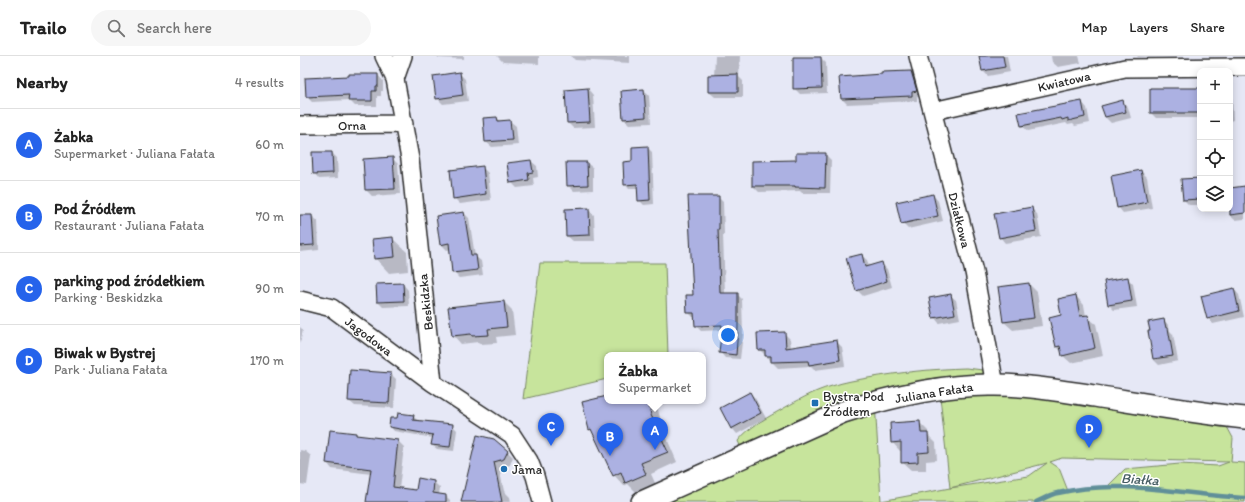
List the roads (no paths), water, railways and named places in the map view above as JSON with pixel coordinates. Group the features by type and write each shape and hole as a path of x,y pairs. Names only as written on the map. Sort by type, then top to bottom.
{"street":[{"path":"384,56 395,80"},
{"name":"Beskidzka","path":"403,56 395,80 410,159 433,383"},
{"name":"Działkowa","path":"918,56 974,272 995,385"},
{"name":"Kwiatowa","path":"933,111 1125,68 1245,67"},
{"name":"Orna","path":"300,125 404,124"},
{"name":"Jagodowa","path":"300,300 332,308 433,383"},
{"path":"433,383 512,435 529,461 542,502"},
{"name":"Juliana Fałata","path":"642,502 818,422 862,406 926,391 961,386 995,385 1041,388 1214,415 1245,418"}],"waterway":[{"name":"Białka","path":"1036,502 1050,495 1081,489 1105,487 1128,487 1245,498"}],"place":[{"name":"Bystra Pod Źródłem","path":"815,403"},
{"name":"parking pod źródełkiem","path":"551,446"},
{"name":"Biwak w Bystrej","path":"1089,448"},
{"name":"Żabka","path":"655,450"},
{"name":"Pod Źródłem","path":"610,456"},
{"name":"Jama","path":"504,469"}]}
